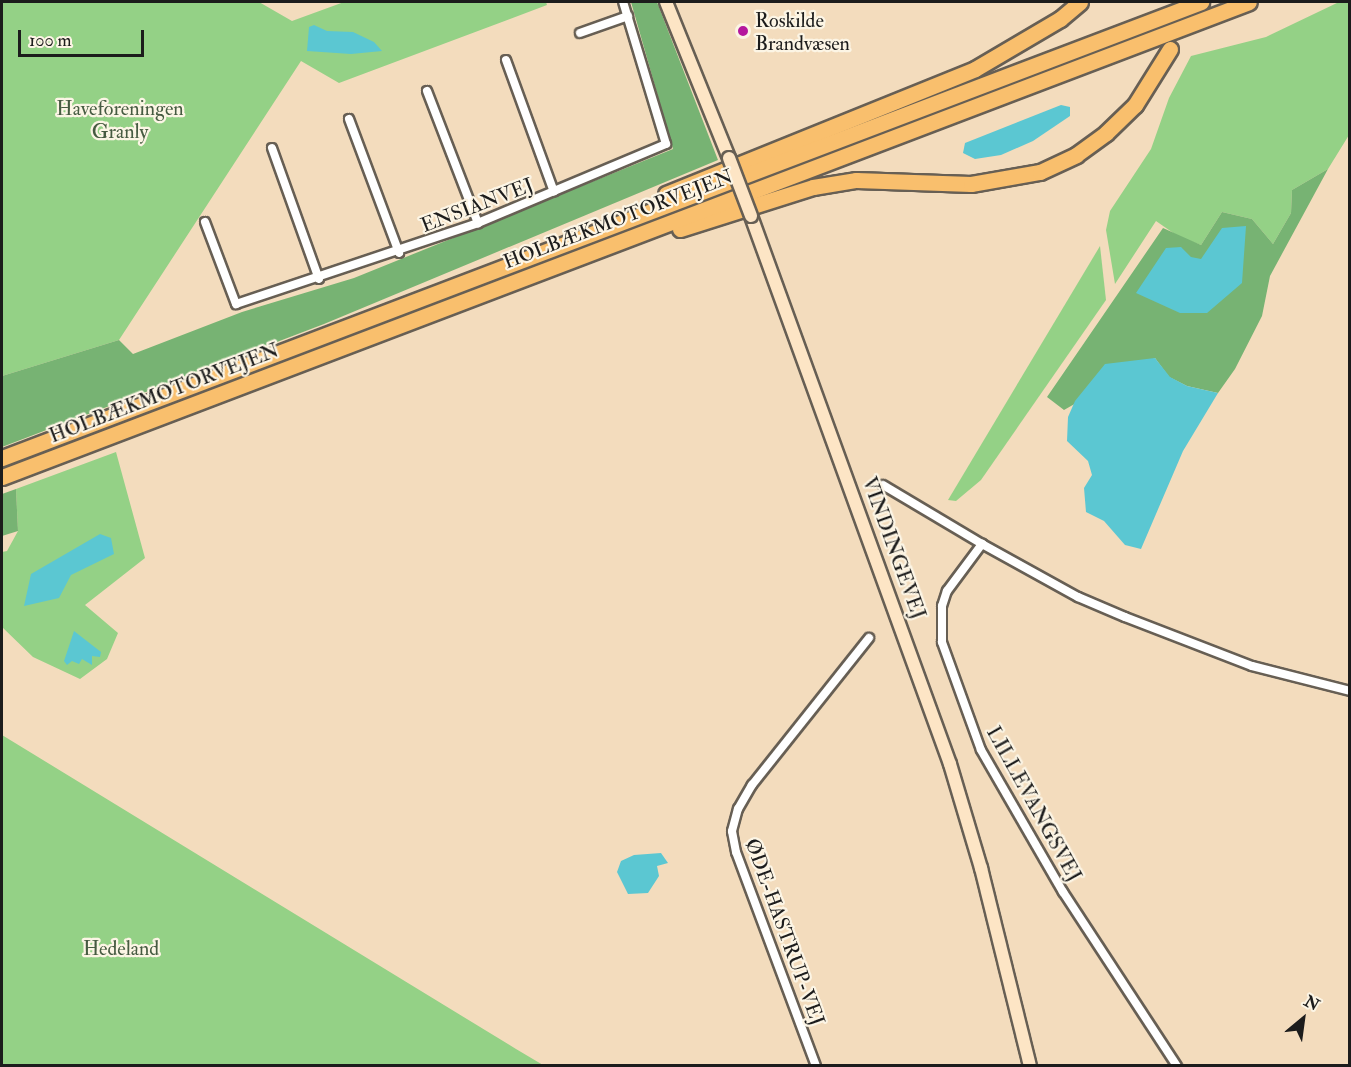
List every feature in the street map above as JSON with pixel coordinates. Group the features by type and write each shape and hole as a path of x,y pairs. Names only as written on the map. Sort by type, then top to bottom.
{"highway":[{"path":"530,257 599,222 975,69 1060,19 1080,2"},
{"name":"HOLBÆKMOTORVEJEN","path":"2,458 1201,2"},
{"name":"HOLBÆKMOTORVEJEN","path":"2,477 1249,2"},
{"path":"587,254 813,187 856,180 971,184 1040,172 1076,155 1113,126 1135,105 1170,49"}],"main road":[{"name":"VINDINGEVEJ","path":"666,2 700,81"},
{"name":"VINDINGEVEJ","path":"674,2 700,81 950,764 981,868 1021,1037 1024,1063"}],"street":[{"name":"ENSIANVEJ","path":"205,222 236,304 399,253 554,192 666,144 623,2"},
{"path":"580,33 628,16"},
{"path":"506,60 554,192"},
{"path":"427,91 478,223"},
{"path":"349,119 399,253"},
{"path":"272,148 319,279"},
{"path":"882,485 1078,597 1125,618 1252,666 1350,691"},
{"name":"LILLEVANGSVEJ","path":"982,544 956,577 942,606 942,642 962,702 987,764 1063,892 1177,1065"},
{"name":"ØDE-HASTRUP-VEJ","path":"816,1065 736,852 732,831 738,809 752,785 869,638"}],"green space":[{"name":"Haveforeningen Granly","path":"2,2 259,2 292,21 344,2 546,2 547,5 339,83 301,61 119,340 2,376"},
{"path":"631,2 657,2 718,160 324,324 2,447 2,376 119,340 133,354 242,312 354,278 673,149"},
{"path":"1339,2 1349,2 1349,135 1328,169 1292,190 1291,213 1273,244 1252,219 1222,212 1201,245 1179,237 1156,221 1115,284 1106,230 1110,211 1151,149 1169,98 1191,56 1266,37"},
{"path":"1328,169 1270,276 1262,316 1235,369 1218,393 1187,386 1169,377 1155,358 1064,410 1047,397 1163,228 1201,245 1222,212 1252,219 1273,244 1291,213 1292,190"},
{"path":"1100,246 1106,300 981,480 956,501 948,500"},
{"path":"116,452 145,558 85,605 118,633 107,659 80,679 33,657 2,627 2,552 7,551 18,531 16,489"},
{"path":"16,489 18,531 2,536 2,494"},
{"name":"Hedeland","path":"2,735 516,1049 543,1065 2,1065"}],"water":[{"path":"314,25 327,31 353,32 374,42 382,51 351,54 307,51 309,27"},
{"path":"1061,105 1070,107 1070,116 1033,141 1001,155 975,159 963,153 965,143"},
{"path":"1246,226 1242,283 1207,313 1180,313 1136,293 1166,248 1181,247 1191,257 1201,259 1222,228"},
{"path":"1155,358 1170,377 1187,386 1218,393 1183,451 1141,549 1125,545 1104,521 1086,512 1084,488 1092,475 1088,461 1067,441 1068,417 1075,401 1105,364"},
{"path":"100,534 111,538 114,554 71,575 59,598 24,606 31,574"},
{"path":"74,631 101,652 100,657 92,656 92,665 82,659 79,664 72,661 67,665 64,661"},
{"path":"661,853 668,863 657,866 659,876 648,893 628,894 617,872 621,861 634,855"}],"place":[{"name":"Roskilde Brandvæsen","path":"743,31"}]}
